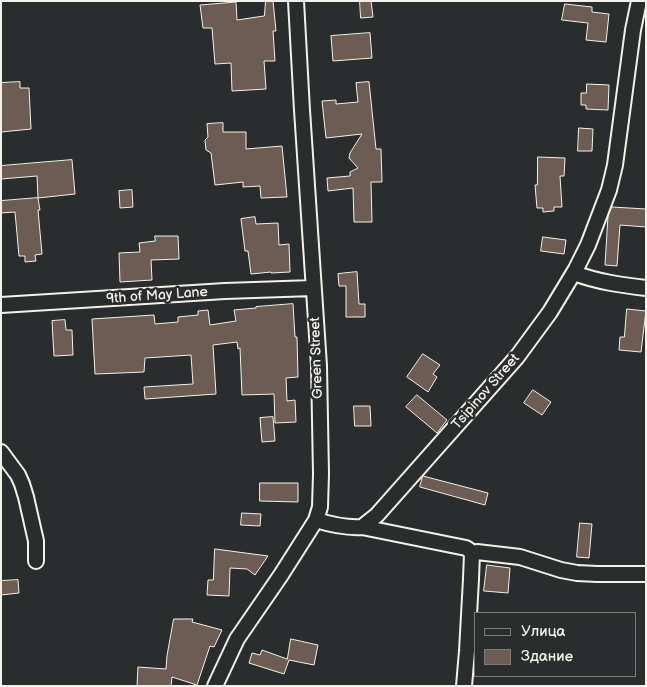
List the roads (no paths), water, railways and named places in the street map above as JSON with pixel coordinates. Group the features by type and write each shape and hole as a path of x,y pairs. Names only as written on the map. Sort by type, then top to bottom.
{"street":[{"name":"Green Street","path":"215,686 237,639 316,520 320,508 318,366 296,1"},
{"name":"Tsipinov Street","path":"362,527 377,515 517,357 550,312 574,273 588,246 609,190 615,165 633,30 639,1"},
{"path":"574,273 608,283 646,288"},
{"name":"9th of May Lane","path":"1,306 225,291 313,288"},
{"path":"1,452 18,474 22,484 36,541 36,562"},
{"path":"316,520 338,527 362,527 466,548 472,553"},
{"path":"472,553 477,552 520,558 577,573 646,574"},
{"path":"464,686 472,553"}]}
